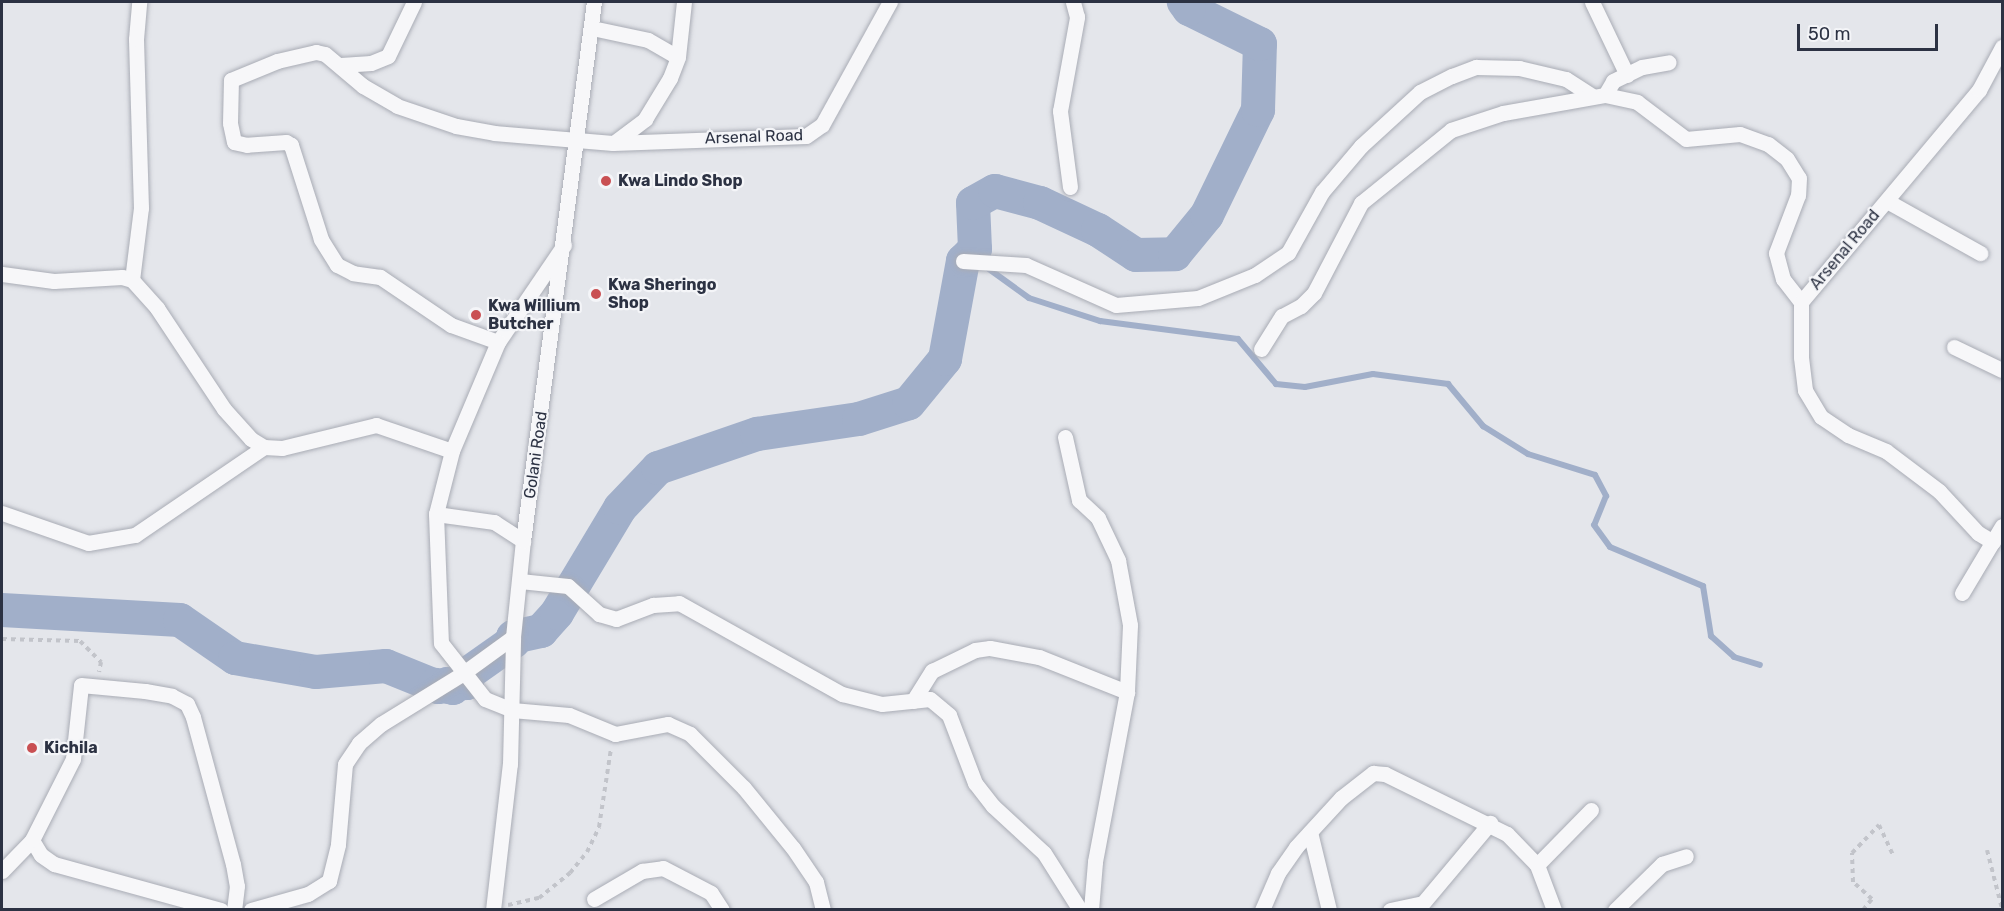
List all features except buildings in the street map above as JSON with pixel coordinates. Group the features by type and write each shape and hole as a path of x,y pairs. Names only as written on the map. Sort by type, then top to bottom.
{"street":[{"path":"132,280 141,208 136,39 139,2"},
{"path":"414,2 388,56 371,63 341,65 325,54 299,54 231,80 230,123 234,142 247,145 286,142 291,145 321,239 345,271 380,277 451,325 498,342"},
{"name":"Golani Road","path":"493,909 503,847 512,710 513,637 523,541 578,142 594,2"},
{"path":"613,143 645,119 678,57 684,2"},
{"name":"Arsenal Road","path":"341,65 380,97 424,116 494,133 578,142 613,143 811,135 822,125 890,2"},
{"path":"1070,188 1060,111 1077,17 1073,2"},
{"path":"1592,2 1627,75"},
{"path":"592,28 648,40 678,57"},
{"name":"Arsenal Road","path":"1993,542 1978,533 1939,490 1894,457 1848,435 1821,417 1805,390 1801,357 1801,302 1979,90 2002,47"},
{"path":"1261,349 1282,316 1301,306 1314,293 1348,221 1361,203 1413,158 1451,130 1503,113 1599,95 1613,81 1669,62"},
{"path":"963,261 1026,265 1116,305 1198,298 1255,275 1288,253 1322,192 1361,146 1420,92 1476,67 1519,68 1566,79 1599,95 1638,102 1686,139 1740,134 1768,144 1787,159 1799,178 1798,195 1776,253 1783,279 1801,302"},
{"path":"1887,201 1980,252"},
{"path":"564,245 498,342 452,451 436,513 441,643 462,674 484,699 512,710 569,715 615,734 668,724 690,734 744,788 793,848 816,882 823,909"},
{"path":"2,274 54,281 122,277 132,280 157,308 224,409 251,440 264,447 282,448 376,425 452,451"},
{"path":"1954,347 2002,370"},
{"path":"1065,437 1079,500 1098,518 1123,576 1130,625 1127,692 1095,862 1091,909"},
{"path":"2,513 88,543 135,535 264,447"},
{"path":"436,513 494,522 523,541"},
{"path":"1962,593 2002,526"},
{"path":"520,581 568,586 599,614 616,620 653,605 678,603 842,694 865,702 930,699 949,716 975,783 993,806 1044,852 1080,909"},
{"path":"251,909 308,894 328,881 338,844 345,764 359,743 381,724 462,674 513,637"},
{"path":"913,701 932,671 975,650 990,648 1039,657 1127,692"},
{"path":"2,871 32,840 73,759 78,690 85,683 172,696 187,704 233,864 237,886 234,909"},
{"path":"1262,909 1286,860 1341,798 1373,773 1385,774 1490,823 1520,845 1537,865 1554,909"},
{"path":"1537,865 1591,810"},
{"path":"1390,909 1418,907 1490,823"},
{"path":"1310,832 1329,909"},
{"path":"32,840 40,855 54,864 221,909"},
{"path":"1615,909 1662,864 1686,856"},
{"path":"594,899 642,871 663,868 711,893 722,909"}],"path":[{"path":"2,639 80,641 101,662 96,684"},
{"path":"493,909 539,898 570,873 587,852 599,827 615,734"},
{"path":"1863,909 1872,899 1853,882 1852,852 1879,825 1893,855"},
{"path":"1987,850 2002,909"}],"waterway":[{"path":"2,610 180,620 235,658 316,672 386,666 438,687 435,685 453,688 447,684 467,683 463,677 514,641 513,637 541,631 557,613 620,508 658,468 757,434 859,419 909,403 945,359 963,261 975,249 973,203 995,191 1040,203 1098,230 1136,255 1175,254 1207,215 1258,110 1260,44 1189,9 1184,2"},
{"path":"975,249 982,264 1029,298 1100,321 1238,339 1276,384 1305,387 1373,374 1448,384 1483,426 1528,454 1595,475 1606,496 1594,525 1610,547 1703,586 1711,636 1734,657 1760,665"}],"place":[{"name":"Kwa Lindo Shop","path":"606,181"},
{"name":"Kwa Sheringo Shop","path":"596,294"},
{"name":"Kwa Willium Butcher","path":"476,315"},
{"name":"Kichila","path":"32,748"}]}
